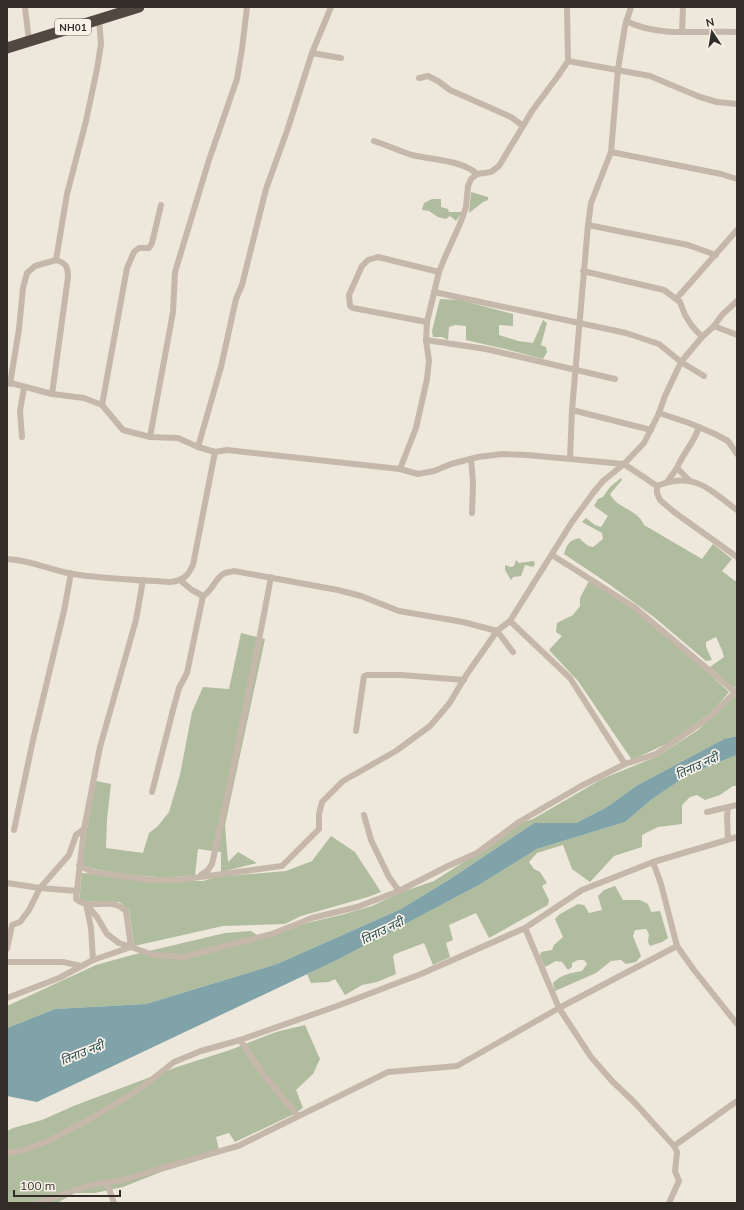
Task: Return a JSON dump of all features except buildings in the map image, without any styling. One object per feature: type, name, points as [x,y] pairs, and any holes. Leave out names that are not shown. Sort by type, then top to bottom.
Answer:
[{"type":"highway","name":"NH01","points":[[7,48],[99,19],[115,10],[139,7]]},
{"type":"street","points":[[25,7],[29,41]]},
{"type":"street","points":[[150,437],[173,312],[175,272],[209,160],[237,79],[247,7]]},
{"type":"street","points":[[198,447],[221,367],[236,299],[242,284],[266,189],[288,131],[312,53],[330,7]]},
{"type":"street","points":[[400,469],[416,428],[428,379],[429,361],[426,340],[427,322],[434,292],[439,272],[460,224],[466,206],[468,186],[471,179],[477,174],[491,172],[499,166],[532,110],[568,61],[568,7]]},
{"type":"street","points":[[570,458],[572,410],[588,225],[591,203],[611,152],[618,69],[630,7]]},
{"type":"street","points":[[682,32],[683,7]]},
{"type":"street","points":[[56,260],[67,194],[86,121],[97,69],[101,44],[99,19]]},
{"type":"street","points":[[626,22],[635,26],[662,31],[737,32]]},
{"type":"street","points":[[312,53],[341,58]]},
{"type":"street","points":[[568,61],[650,76],[700,97],[737,104]]},
{"type":"street","points":[[419,78],[428,76],[450,90],[511,117],[523,126]]},
{"type":"street","points":[[374,142],[422,157],[465,166],[472,169],[477,174]]},
{"type":"street","points":[[611,152],[721,174],[737,179]]},
{"type":"street","points":[[102,405],[127,268],[134,252],[138,248],[149,248],[152,243],[161,205]]},
{"type":"street","points":[[588,225],[688,245],[716,255]]},
{"type":"street","points":[[677,298],[737,230]]},
{"type":"street","points":[[427,322],[353,308],[350,306],[349,296],[362,266],[368,260],[378,257],[439,272]]},
{"type":"street","points":[[52,394],[68,277],[68,268],[64,263],[56,260],[35,266],[27,273],[23,288],[19,329],[9,383],[52,394],[84,398],[102,405],[123,430],[150,437],[178,438],[198,447],[215,452],[227,450],[400,469],[418,474],[434,471],[471,459],[502,454],[570,458],[624,464],[657,486]]},
{"type":"street","points":[[583,271],[664,290],[677,298],[692,326],[702,337]]},
{"type":"street","points":[[434,292],[626,333],[659,344],[681,362],[704,376]]},
{"type":"street","points":[[79,865],[92,872],[150,880],[178,880],[282,866],[319,829],[319,814],[322,802],[343,781],[396,751],[430,726],[449,704],[497,631],[510,622],[572,522],[592,493],[603,481],[624,464],[644,443],[660,413],[681,362],[702,337],[714,326],[722,315],[737,301]]},
{"type":"street","points":[[714,326],[737,335]]},
{"type":"street","points":[[426,340],[486,349],[615,379]]},
{"type":"street","points":[[22,438],[20,411],[24,388]]},
{"type":"street","points":[[572,410],[651,430]]},
{"type":"street","points":[[660,413],[699,427],[728,441],[737,454]]},
{"type":"street","points":[[667,482],[677,468],[681,458],[696,437],[699,427]]},
{"type":"street","points":[[7,559],[21,560],[71,573],[170,582],[181,581],[188,574],[193,564],[215,452]]},
{"type":"street","points":[[471,459],[473,482],[472,513]]},
{"type":"street","points":[[677,468],[689,480],[705,486],[737,510]]},
{"type":"street","points":[[657,486],[667,482],[689,480]]},
{"type":"street","points":[[657,486],[657,493],[660,500],[674,512],[737,557]]},
{"type":"street","points":[[86,904],[98,917],[107,934],[119,944],[153,955],[184,957],[272,934],[312,918],[357,907],[399,891],[477,853],[519,822],[581,786],[625,764],[656,754],[710,717],[736,691],[634,606],[552,555]]},
{"type":"street","points":[[152,792],[179,688],[187,673],[203,596],[208,593],[218,578],[224,573],[234,571],[271,577],[361,596],[399,611],[463,622],[497,631],[514,652]]},
{"type":"street","points":[[14,830],[33,740],[64,611],[71,573]]},
{"type":"street","points":[[200,876],[208,870],[212,864],[227,800],[271,577]]},
{"type":"street","points":[[131,947],[126,911],[121,906],[113,903],[81,904],[76,899],[76,891],[84,829],[100,747],[136,620],[143,580]]},
{"type":"street","points":[[181,581],[192,590],[203,596]]},
{"type":"street","points":[[510,622],[570,678],[625,764]]},
{"type":"street","points":[[356,731],[364,676],[401,675],[464,680]]},
{"type":"street","points":[[707,812],[737,805]]},
{"type":"street","points":[[728,807],[728,839]]},
{"type":"street","points":[[364,815],[371,840],[389,877],[399,891]]},
{"type":"street","points":[[7,949],[9,924],[20,922],[29,910],[40,888],[69,855],[76,835],[84,829]]},
{"type":"street","points":[[7,1153],[25,1150],[50,1140],[92,1118],[140,1089],[174,1062],[201,1051],[240,1040],[337,1006],[421,974],[525,928],[582,890],[653,862],[737,837]]},
{"type":"street","points":[[653,862],[661,884],[677,946],[737,1024]]},
{"type":"street","points":[[7,883],[76,891]]},
{"type":"street","points":[[86,904],[91,928],[93,960]]},
{"type":"street","points":[[525,928],[559,1008],[591,1057],[612,1081],[635,1103],[678,1152],[675,1171],[680,1181],[669,1203]]},
{"type":"street","points":[[36,1203],[88,1186],[126,1179],[238,1146],[388,1072],[457,1066],[559,1008],[677,946]]},
{"type":"street","points":[[7,998],[59,978],[93,960],[131,947]]},
{"type":"street","points":[[7,962],[63,962],[81,966]]},
{"type":"street","points":[[240,1040],[263,1074],[298,1116]]},
{"type":"street","points":[[674,1146],[737,1101]]},
{"type":"street","points":[[107,1183],[114,1203]]},
{"type":"green space","points":[[471,192],[488,197],[488,200],[469,213]]},
{"type":"green space","points":[[432,199],[441,199],[441,207],[448,209],[449,212],[462,212],[456,221],[450,216],[446,219],[438,217],[429,211],[422,210],[424,203]]},
{"type":"green space","points":[[440,299],[460,300],[513,314],[513,326],[499,325],[499,335],[518,341],[533,343],[543,320],[547,323],[541,345],[546,347],[547,352],[543,359],[466,340],[466,326],[455,325],[449,327],[448,340],[442,337],[433,337],[432,331]]},
{"type":"green space","points":[[621,478],[622,480],[610,494],[617,503],[637,516],[644,525],[702,559],[713,544],[732,559],[722,571],[735,581],[737,579],[737,686],[734,688],[710,667],[724,657],[716,637],[706,642],[706,647],[712,660],[706,661],[654,617],[564,554],[568,544],[572,540],[579,538],[588,546],[593,547],[603,539],[602,533],[582,522],[586,518],[595,525],[601,527],[608,516],[594,506],[598,499],[603,497],[610,487]]},
{"type":"green space","points":[[516,560],[519,563],[534,561],[535,564],[533,567],[525,565],[521,576],[513,577],[511,580],[505,570],[505,565],[511,567],[514,566]]},
{"type":"green space","points":[[589,581],[617,596],[695,661],[729,692],[712,712],[668,743],[632,760],[578,681],[549,650],[562,636],[556,632],[557,623],[573,615],[580,606],[580,598]]},
{"type":"green space","points":[[241,633],[265,639],[225,825],[228,862],[238,852],[257,863],[221,872],[221,852],[198,849],[195,875],[166,877],[138,876],[99,870],[82,864],[84,844],[96,781],[111,784],[107,819],[106,848],[143,853],[149,833],[158,826],[169,812],[180,775],[192,712],[203,687],[229,689]]},
{"type":"green space","points":[[737,694],[737,736],[724,739],[636,786],[607,807],[576,823],[534,823],[450,879],[401,909],[277,964],[146,1004],[55,1009],[7,1028],[7,1006],[96,965],[225,933],[251,931],[260,937],[372,906],[402,892],[434,881],[503,837],[521,823],[533,819],[602,779],[658,756],[698,730]]},
{"type":"green space","points":[[737,755],[737,786],[733,786],[720,795],[705,800],[697,795],[690,797],[682,805],[682,824],[658,827],[642,835],[642,847],[614,856],[590,882],[572,869],[563,845],[537,853],[529,862],[534,869],[540,872],[547,883],[542,886],[549,900],[548,905],[489,938],[476,913],[449,925],[453,940],[446,943],[450,957],[433,965],[424,943],[393,956],[396,974],[377,982],[362,985],[345,995],[335,979],[329,982],[311,983],[307,974],[339,959],[479,885],[537,849],[625,822],[651,800],[689,774]]},
{"type":"green space","points":[[331,836],[355,852],[381,892],[301,916],[285,924],[223,926],[134,946],[129,910],[119,902],[79,901],[82,873],[184,881],[203,881],[216,877],[286,871],[312,861]]},
{"type":"green space","points":[[615,886],[623,900],[640,900],[648,904],[651,912],[660,911],[668,938],[662,942],[650,946],[648,942],[649,934],[646,929],[635,930],[633,936],[641,956],[636,962],[626,964],[621,960],[611,961],[596,973],[555,991],[553,983],[556,980],[567,974],[582,971],[587,964],[584,960],[578,960],[572,963],[572,967],[568,970],[562,962],[556,961],[545,967],[540,956],[541,952],[552,950],[554,945],[563,937],[555,919],[560,914],[578,904],[584,905],[589,913],[602,910],[598,896],[604,890]]},
{"type":"green space","points":[[305,1025],[320,1059],[313,1074],[296,1090],[303,1108],[292,1115],[235,1142],[229,1133],[216,1137],[220,1154],[161,1172],[123,1187],[95,1193],[75,1193],[57,1203],[7,1203],[7,1131],[42,1120],[76,1105],[177,1067],[230,1050],[276,1032]]},
{"type":"water","name":"तिनाउ नदी","points":[[737,736],[737,755],[689,774],[651,800],[625,822],[537,849],[479,885],[339,959],[37,1102],[7,1096],[7,1028],[55,1009],[146,1004],[277,964],[401,909],[450,879],[534,823],[576,823],[607,807],[636,786],[724,739]]}]
